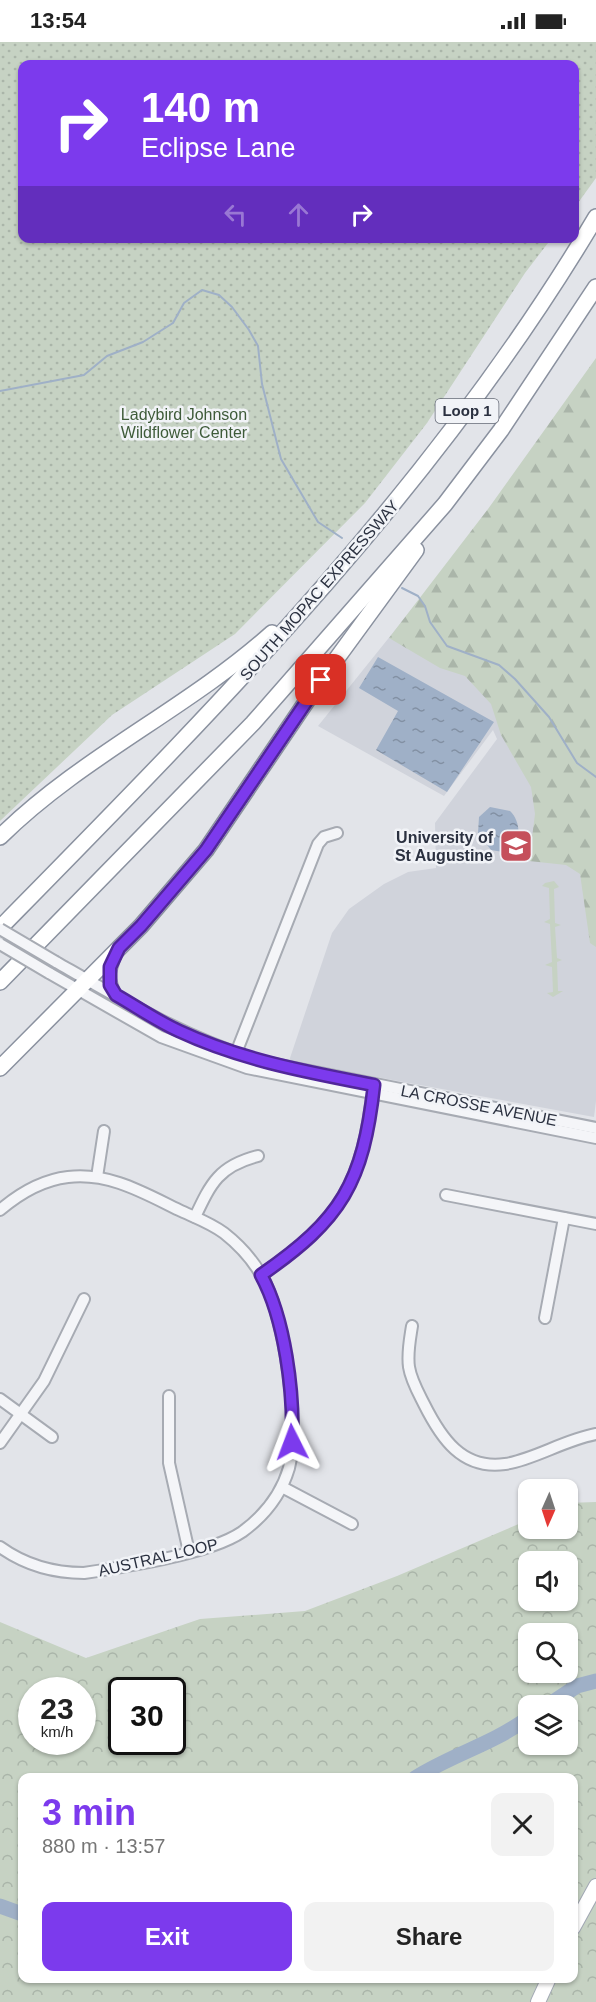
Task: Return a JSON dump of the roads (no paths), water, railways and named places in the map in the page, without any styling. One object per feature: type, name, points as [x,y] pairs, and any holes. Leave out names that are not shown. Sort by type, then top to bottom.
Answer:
[{"type":"highway","name":"SOUTH MOPAC EXPRESSWAY","points":[[0,929],[156,771],[386,515],[442,445],[531,320],[596,217]]},
{"type":"highway","name":"Loop 1","points":[[0,982],[253,723],[445,504],[507,422],[596,287]]},
{"type":"highway","points":[[0,1068],[141,926],[206,850],[321,680],[417,549],[445,504]]},
{"type":"highway","points":[[0,837],[51,792],[220,676],[319,591]]},
{"type":"main road","points":[[578,1919],[596,1886]]},
{"type":"main road","points":[[538,2002],[548,1983]]},
{"type":"main road","points":[[543,2002],[549,1983]]},
{"type":"street","points":[[236,1053],[318,844],[324,837],[337,833]]},
{"type":"street","name":"LA CROSSE AVENUE","points":[[0,929],[56,962],[82,984],[161,1037],[223,1061],[279,1076],[596,1128]]},
{"type":"street","name":"LA CROSSE AVENUE","points":[[0,944],[49,973],[116,995],[168,1026],[236,1053],[373,1090],[596,1138]]},
{"type":"street","points":[[116,995],[110,985],[110,967],[119,948]]},
{"type":"street","points":[[261,1275],[312,1237],[341,1202],[360,1156],[373,1090]]},
{"type":"street","points":[[97,1177],[104,1131]]},
{"type":"street","points":[[195,1217],[211,1185],[225,1168],[258,1156]]},
{"type":"street","name":"AUSTRAL LOOP","points":[[0,1210],[24,1191],[43,1183],[66,1177],[97,1177],[125,1184],[224,1233],[249,1257],[275,1302],[281,1324],[293,1429],[291,1456],[282,1487],[261,1517],[241,1533],[216,1546],[107,1570],[74,1573],[29,1564],[0,1547]]},
{"type":"street","points":[[446,1195],[596,1224]]},
{"type":"street","points":[[545,1317],[564,1218]]},
{"type":"street","points":[[0,1443],[44,1381],[84,1299]]},
{"type":"street","points":[[412,1326],[408,1356],[413,1382],[438,1432],[459,1454],[483,1464],[507,1464],[567,1441],[596,1434]]},
{"type":"street","points":[[169,1396],[169,1463],[189,1552]]},
{"type":"street","points":[[0,1399],[52,1437]]},
{"type":"street","points":[[282,1487],[352,1524]]},
{"type":"water","points":[[378,657],[494,722],[447,792],[376,750],[398,711],[359,688]]},
{"type":"water","points":[[490,807],[510,811],[514,815],[518,826],[518,838],[509,853],[491,850],[478,833],[479,817]]},
{"type":"waterway","points":[[0,391],[84,375],[107,356],[143,342],[173,323],[184,303],[202,290],[219,295],[232,307],[258,346],[262,384],[281,459],[318,522],[342,538]]},
{"type":"waterway","points":[[402,588],[418,596],[425,606],[430,622],[447,646],[499,665],[515,679],[549,717],[577,763],[596,777]]},
{"type":"waterway","points":[[564,1695],[577,1686],[596,1681]]},
{"type":"waterway","points":[[424,1773],[518,1724]]},
{"type":"waterway","points":[[0,1906],[18,1913]]},
{"type":"place","name":"University of St Augustine","points":[[516,846]]},
{"type":"park label","name":"Ladybird Johnson Wildflower Center","points":[[184,423]]}]
